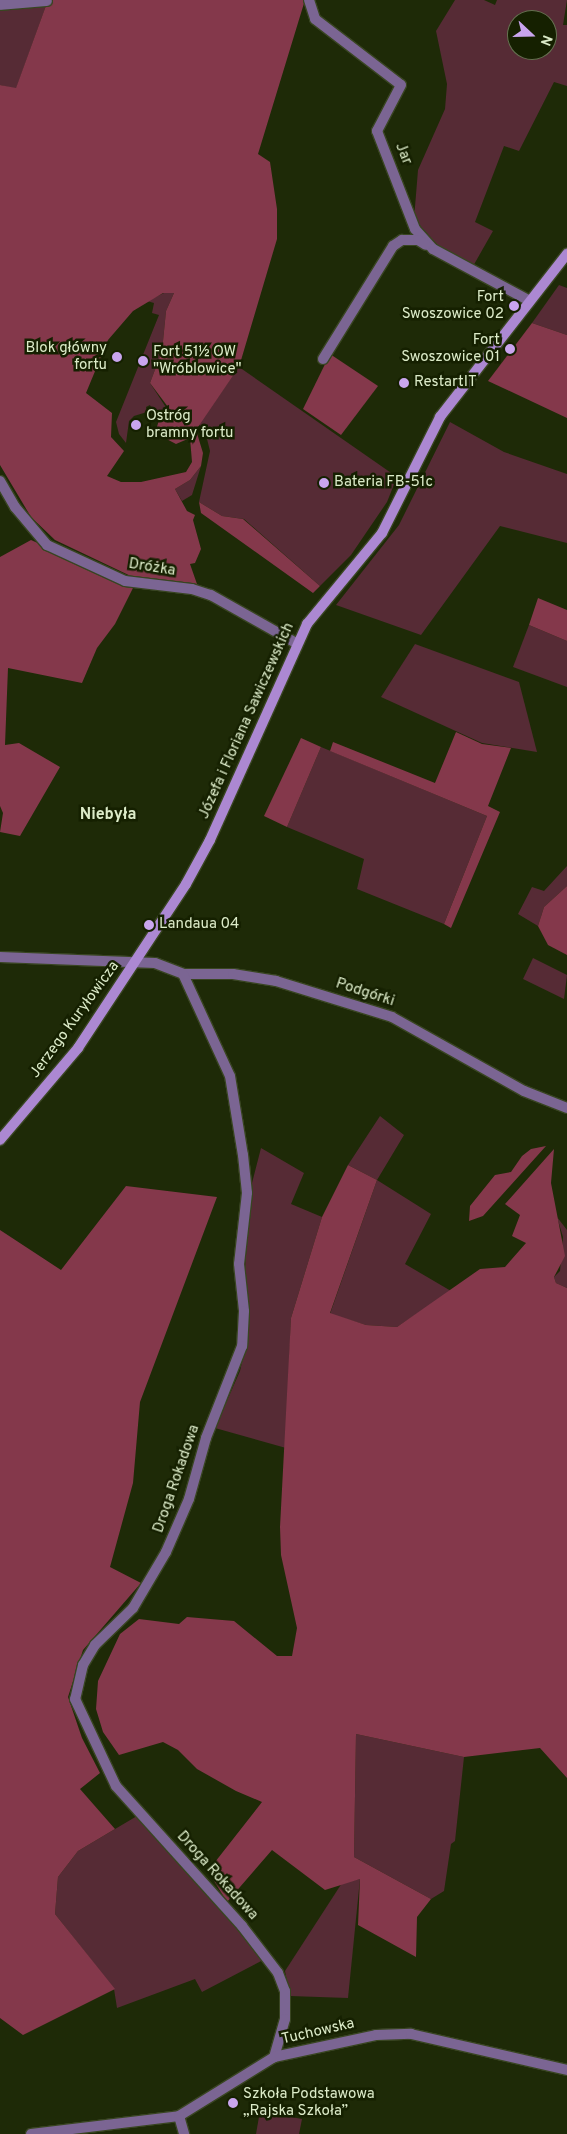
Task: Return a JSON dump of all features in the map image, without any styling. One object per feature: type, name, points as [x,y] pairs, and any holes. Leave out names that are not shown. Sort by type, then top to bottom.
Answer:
[{"type":"street","points":[[0,5],[47,0]]},
{"type":"street","name":"Jar","points":[[309,0],[315,18],[402,85],[377,131],[415,229],[433,249],[530,301]]},
{"type":"street","points":[[323,359],[393,246],[402,240],[418,240],[433,249]]},
{"type":"street","name":"Józefa i Floriana Sawiczewskich","points":[[135,962],[210,840],[296,643],[321,603],[382,532],[440,417],[567,254]]},
{"type":"street","name":"Dróżka","points":[[0,481],[15,507],[47,545],[126,581],[192,589],[211,595],[296,643]]},
{"type":"street","name":"Podgórki","points":[[0,957],[155,963],[183,974],[233,974],[276,981],[392,1017],[524,1091],[567,1108]]},
{"type":"street","name":"Jerzego Kuryłowicza","points":[[0,1140],[78,1048],[135,962]]},
{"type":"street","name":"Droga Rokadowa","points":[[183,974],[230,1076],[243,1156],[246,1194],[240,1264],[244,1311],[242,1346],[206,1438],[189,1500],[166,1552],[133,1608],[95,1645],[83,1665],[75,1699],[116,1786],[242,1926],[278,1973],[285,1991],[284,2019],[274,2057]]},
{"type":"street","name":"Tuchowska","points":[[31,2134],[179,2116],[274,2057],[304,2053],[342,2040],[411,2034],[567,2070]]},
{"type":"street","points":[[179,2116],[184,2134]]},
{"type":"shaded area","points":[[48,0],[305,0],[258,154],[270,162],[277,209],[277,239],[239,367],[196,430],[203,453],[201,466],[190,480],[175,489],[187,511],[195,515],[193,520],[201,549],[195,563],[190,564],[197,584],[137,579],[55,540],[31,517],[0,465],[0,85],[16,88]],"holes":[[[163,293],[174,293],[166,311],[162,351],[150,383],[171,411],[170,416],[160,417],[155,433],[176,444],[190,438],[192,462],[186,472],[141,482],[121,482],[107,476],[124,451],[111,437],[112,413],[86,393],[108,340],[133,311]]]},
{"type":"shaded area","points":[[455,0],[484,0],[495,5],[497,0],[567,0],[563,25],[567,25],[567,86],[554,82],[519,151],[504,146],[475,222],[493,231],[472,268],[443,251],[414,219],[418,170],[445,109],[447,84],[436,31]]},
{"type":"shaded area","points":[[47,3],[16,89],[0,85],[0,6]]},
{"type":"shaded area","points":[[559,285],[567,288],[567,335],[532,323]]},
{"type":"shaded area","points":[[164,293],[174,293],[166,311],[162,351],[150,383],[167,409],[153,412],[150,405],[146,407],[147,412],[134,416],[129,421],[126,443],[119,434],[116,422],[159,315],[152,313],[154,303],[147,301]]},
{"type":"shaded area","points":[[532,323],[567,335],[567,418],[488,381]]},
{"type":"shaded area","points":[[330,354],[378,386],[341,435],[303,409]]},
{"type":"shaded area","points":[[239,367],[397,477],[387,502],[351,555],[320,586],[244,519],[222,516],[199,502],[210,451],[205,431],[199,424]]},
{"type":"shaded area","points":[[450,422],[504,452],[567,474],[567,543],[500,526],[421,635],[336,605],[399,525]]},
{"type":"shaded area","points":[[201,466],[192,495],[182,501],[175,489],[190,480]]},
{"type":"shaded area","points":[[199,502],[222,516],[243,519],[320,586],[313,593],[201,513]]},
{"type":"shaded area","points":[[31,540],[134,586],[115,624],[97,648],[82,683],[8,668],[5,745],[19,743],[60,767],[20,836],[0,832],[3,813],[0,806],[0,557]]},
{"type":"shaded area","points":[[538,598],[567,610],[567,641],[529,625]]},
{"type":"shaded area","points":[[529,625],[567,641],[567,687],[513,667]]},
{"type":"shaded area","points":[[415,644],[519,682],[537,752],[482,743],[381,697]]},
{"type":"shaded area","points":[[456,732],[482,744],[511,748],[488,806],[500,812],[451,928],[444,924],[487,816],[330,751],[333,742],[435,783]]},
{"type":"shaded area","points":[[301,738],[321,747],[287,827],[264,816]]},
{"type":"shaded area","points":[[321,747],[487,816],[444,924],[357,889],[364,859],[287,827]]},
{"type":"shaded area","points":[[567,866],[567,886],[544,907],[538,926],[518,914],[532,887],[544,891]]},
{"type":"shaded area","points":[[567,886],[567,955],[548,945],[538,926],[544,907]]},
{"type":"shaded area","points":[[533,958],[567,975],[564,999],[523,979]]},
{"type":"shaded area","points":[[380,1116],[404,1135],[377,1180],[348,1165]]},
{"type":"shaded area","points":[[546,1146],[483,1216],[469,1221],[470,1206],[495,1175],[511,1172],[522,1156],[531,1149]]},
{"type":"shaded area","points":[[261,1148],[304,1173],[291,1204],[322,1217],[291,1318],[286,1448],[215,1428],[240,1371],[249,1331],[245,1267],[252,1183]]},
{"type":"shaded area","points":[[554,1149],[551,1183],[565,1256],[554,1277],[556,1283],[567,1288],[567,1778],[540,1748],[464,1757],[356,1734],[354,1857],[431,1899],[417,1917],[416,1957],[358,1925],[360,1879],[325,1890],[272,1850],[227,1902],[208,1871],[262,1802],[236,1791],[197,1769],[178,1750],[163,1742],[119,1755],[103,1732],[96,1709],[98,1681],[120,1634],[139,1619],[179,1624],[187,1617],[234,1621],[277,1656],[292,1656],[297,1628],[281,1555],[280,1527],[291,1318],[322,1217],[348,1165],[377,1180],[330,1313],[366,1325],[397,1327],[480,1269],[505,1267],[526,1243],[512,1236],[520,1215],[505,1204]]},
{"type":"shaded area","points":[[377,1180],[431,1214],[405,1264],[451,1291],[397,1327],[366,1325],[330,1314]]},
{"type":"shaded area","points":[[126,1186],[217,1197],[140,1402],[133,1483],[110,1567],[141,1583],[83,1650],[68,1697],[82,1738],[100,1773],[80,1789],[115,1829],[78,1851],[58,1877],[55,1914],[115,1989],[23,2035],[0,2018],[0,1230],[61,1270]]},
{"type":"shaded area","points":[[557,1217],[567,1230],[567,1288],[556,1283],[554,1277],[560,1271],[563,1237]]},
{"type":"shaded area","points":[[356,1734],[464,1757],[455,1841],[451,1844],[444,1891],[431,1899],[354,1857]]},
{"type":"shaded area","points":[[137,1816],[265,1959],[202,1992],[195,1979],[117,2008],[114,1989],[55,1914],[58,1877],[78,1851]]},
{"type":"shaded area","points":[[360,1879],[348,1998],[290,1996],[285,1971],[342,1883]]},
{"type":"shaded area","points":[[260,2111],[302,2119],[299,2134],[256,2134]]},
{"type":"place","name":"Fort Swoszowice 02","points":[[514,306]]},
{"type":"place","name":"Fort Swoszowice 01","points":[[510,349]]},
{"type":"place","name":"Blok główny fortu","points":[[117,357]]},
{"type":"place","name":"Fort 51½ OW \"Wróblowice\"","points":[[143,361]]},
{"type":"place","name":"RestartIT","points":[[404,383]]},
{"type":"place","name":"Ostróg bramny fortu","points":[[136,425]]},
{"type":"place","name":"Bateria FB-51c","points":[[324,483]]},
{"type":"place","name":"Landaua 04","points":[[149,925]]},
{"type":"place","name":"Szkoła Podstawowa „Rajska Szkoła”","points":[[233,2103]]},
{"type":"district","name":"Niebyła","points":[[108,815]]}]
